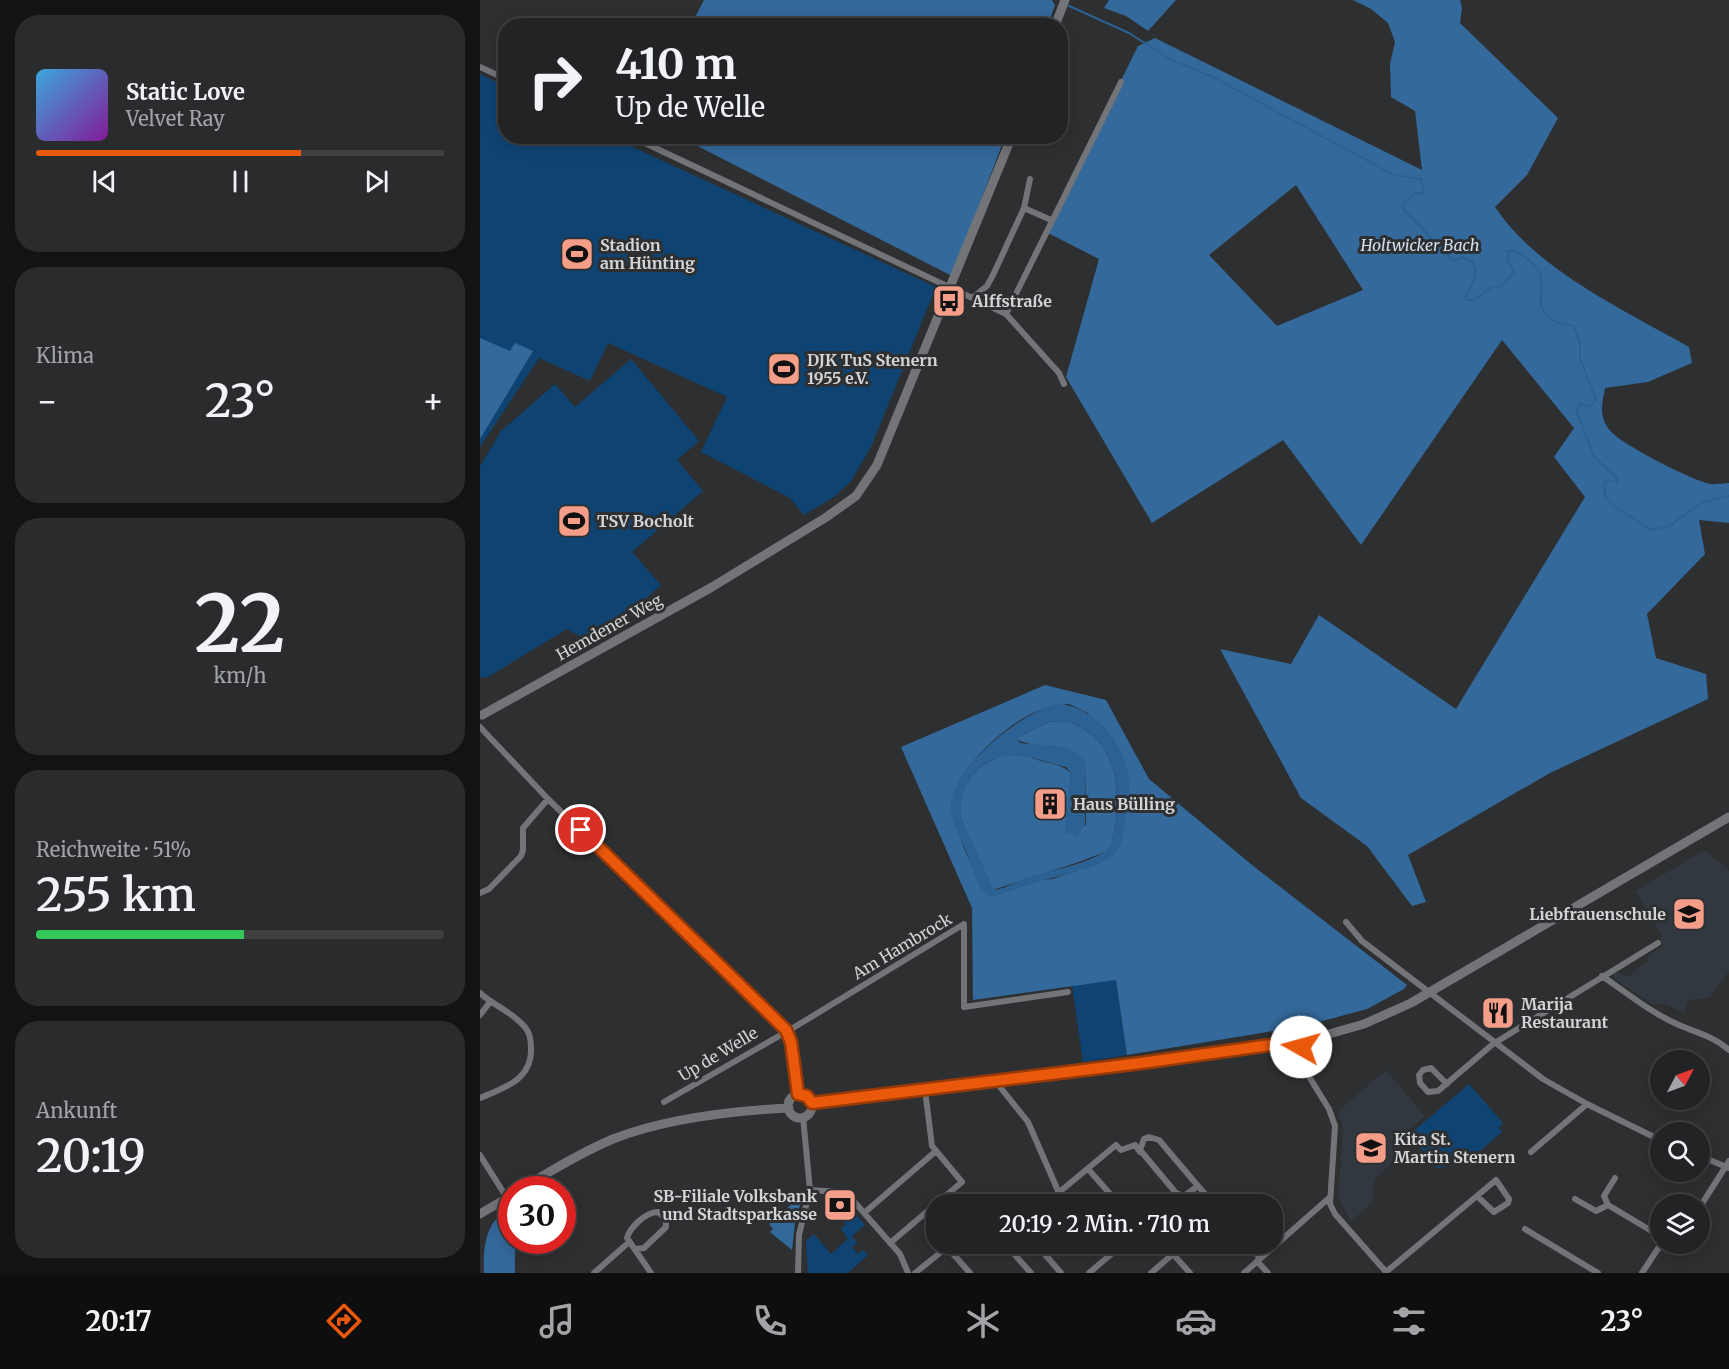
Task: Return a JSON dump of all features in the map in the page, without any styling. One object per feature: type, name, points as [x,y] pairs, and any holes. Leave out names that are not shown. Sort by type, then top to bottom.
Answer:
[{"type":"main road","points":[[1057,18],[1065,0]]},
{"type":"main road","name":"Hemdener Weg","points":[[480,720],[712,587],[825,518],[856,496],[877,465],[1009,144]]},
{"type":"main road","points":[[812,1103],[1141,1063],[1299,1041],[1364,1024],[1430,993],[1729,817]]},
{"type":"main road","points":[[798,1094],[807,1096],[812,1103],[811,1110],[803,1117],[794,1116],[789,1108],[791,1099],[798,1094]]},
{"type":"main road","points":[[545,1176],[598,1146],[645,1129],[705,1117],[789,1108]]},
{"type":"main road","points":[[482,1213],[498,1203]]},
{"type":"street","points":[[480,67],[498,75]]},
{"type":"street","points":[[1006,314],[1121,82]]},
{"type":"street","points":[[647,144],[1006,314],[1059,373],[1064,384]]},
{"type":"street","points":[[972,298],[987,286],[993,275],[1024,208],[1030,179]]},
{"type":"street","points":[[1024,208],[1051,220]]},
{"type":"street","name":"Up de Welle","points":[[480,720],[548,799],[786,1030],[664,1102]]},
{"type":"street","points":[[480,893],[489,889],[521,856],[523,828],[548,799]]},
{"type":"street","points":[[1346,922],[1362,941],[1494,1044],[1543,1079],[1650,1135]]},
{"type":"street","name":"Am Hambrock","points":[[786,1030],[964,924],[964,1007],[1068,992]]},
{"type":"street","points":[[1447,1084],[1431,1068],[1423,1070],[1419,1075],[1420,1083],[1428,1092],[1435,1093],[1447,1084],[1494,1044],[1658,943]]},
{"type":"street","points":[[1602,976],[1654,1011],[1679,1025],[1714,1038],[1729,1050]]},
{"type":"street","points":[[480,993],[525,1026],[530,1036],[531,1054],[524,1074],[517,1082],[480,1098]]},
{"type":"street","points":[[480,1015],[490,1002]]},
{"type":"street","points":[[786,1030],[791,1042],[798,1094]]},
{"type":"street","points":[[1299,1041],[1308,1075],[1329,1109],[1335,1126],[1329,1198],[1335,1214],[1387,1273],[1477,1196],[1496,1180],[1509,1199],[1508,1203],[1494,1212],[1477,1196]]},
{"type":"street","points":[[1000,1088],[1028,1122],[1059,1193],[1116,1144],[1121,1150],[1135,1145],[1179,1196],[1189,1194],[1198,1186]]},
{"type":"street","points":[[890,1243],[962,1182],[932,1146],[926,1098]]},
{"type":"street","points":[[1531,1152],[1587,1104]]},
{"type":"street","points":[[798,1273],[799,1235],[810,1190],[803,1117]]},
{"type":"street","points":[[1143,1155],[1140,1145],[1144,1140],[1154,1137],[1159,1140],[1205,1194]]},
{"type":"street","points":[[864,1213],[936,1151]]},
{"type":"street","points":[[480,1155],[498,1183]]},
{"type":"street","points":[[1709,1194],[1728,1165],[1710,1159]]},
{"type":"street","points":[[1088,1168],[1109,1194]]},
{"type":"street","points":[[1615,1178],[1604,1196],[1608,1205],[1650,1230]]},
{"type":"street","points":[[810,1190],[843,1193],[890,1243],[907,1265],[908,1273]]},
{"type":"street","points":[[1244,1273],[1329,1198]]},
{"type":"street","points":[[1575,1199],[1596,1211],[1608,1205]]},
{"type":"street","points":[[594,1273],[628,1243],[629,1231],[651,1213],[658,1212],[666,1219],[666,1228],[644,1248],[636,1249]]},
{"type":"street","points":[[1525,1229],[1598,1273]]},
{"type":"street","points":[[628,1243],[636,1249],[651,1273]]},
{"type":"street","points":[[915,1273],[938,1254]]},
{"type":"street","points":[[956,1254],[970,1273]]},
{"type":"street","points":[[1015,1254],[1031,1273]]},
{"type":"street","points":[[1050,1254],[1047,1256],[1062,1273]]},
{"type":"street","points":[[1089,1273],[1111,1254]]},
{"type":"street","points":[[1151,1273],[1173,1254],[1190,1273]]},
{"type":"street","points":[[1255,1254],[1268,1273]]},
{"type":"street","points":[[1642,1273],[1654,1254]]},
{"type":"shaded area","name":"DJK TuS Stenern 1955 e.V.","points":[[480,74],[498,83],[498,144],[626,144],[936,287],[871,447],[851,481],[834,497],[804,515],[790,498],[701,452],[727,397],[608,343],[590,381],[539,358],[480,447]]},
{"type":"shaded area","name":"TSV Bocholt","points":[[631,359],[699,441],[677,460],[703,491],[632,552],[661,585],[623,619],[585,640],[567,629],[488,677],[480,678],[480,466],[501,431],[555,384],[575,407]]},
{"type":"shaded area","points":[[1055,704],[1083,711],[1096,719],[1116,742],[1123,755],[1129,784],[1122,839],[1113,855],[1096,865],[991,897],[983,891],[977,881],[954,823],[951,811],[953,795],[961,778],[988,746],[1023,719]],"holes":[[[1064,721],[1083,728],[1097,740],[1107,754],[1113,771],[1117,789],[1117,808],[1111,846],[1085,861],[1028,877],[994,890],[961,819],[960,808],[966,786],[979,768],[999,757],[1025,757],[1066,767],[1071,773],[1065,833],[1077,836],[1085,825],[1085,760],[1072,750],[1021,743],[1017,740],[1018,737],[1049,722]]]},
{"type":"shaded area","name":"Liebfrauenschule","points":[[1705,850],[1729,871],[1729,971],[1710,997],[1689,1000],[1684,1013],[1665,1004],[1653,1005],[1615,979],[1614,974],[1617,971],[1627,977],[1647,962],[1648,956],[1663,946],[1660,939],[1662,936],[1635,891]]},
{"type":"shaded area","points":[[1116,980],[1127,1055],[1083,1062],[1072,985]]},
{"type":"shaded area","name":"Kita St. Martin Stenern","points":[[1386,1070],[1425,1116],[1401,1137],[1406,1144],[1396,1153],[1399,1157],[1374,1179],[1373,1202],[1351,1221],[1338,1197],[1343,1131],[1338,1111]]},
{"type":"shaded area","points":[[1469,1084],[1503,1123],[1499,1127],[1502,1132],[1466,1163],[1437,1168],[1409,1135]]},
{"type":"shaded area","points":[[848,1205],[865,1225],[852,1236],[857,1243],[852,1247],[858,1254],[863,1250],[868,1255],[848,1273],[808,1273],[806,1241],[814,1234],[831,1254],[848,1239],[841,1229],[846,1224],[837,1215]]},
{"type":"green space","points":[[704,0],[1052,0],[1055,5],[1050,18],[695,18]]},
{"type":"green space","points":[[1109,0],[1176,0],[1148,31],[1126,16],[1104,8]]},
{"type":"green space","points":[[1353,0],[1460,0],[1462,8],[1460,23],[1558,118],[1527,175],[1495,207],[1513,230],[1558,269],[1583,287],[1689,347],[1692,363],[1648,382],[1605,388],[1602,404],[1603,418],[1614,435],[1656,460],[1710,484],[1729,483],[1729,523],[1699,520],[1705,554],[1647,614],[1656,658],[1706,674],[1708,699],[1550,773],[1408,855],[1426,902],[1412,906],[1367,846],[1301,798],[1220,649],[1291,664],[1319,615],[1456,709],[1585,497],[1554,457],[1574,428],[1502,340],[1361,545],[1283,440],[1152,523],[1066,377],[1099,259],[1046,232],[1138,46],[1155,38],[1422,170],[1415,111],[1391,97],[1390,64],[1395,42],[1388,23],[1371,9]],"holes":[[[1296,185],[1363,290],[1277,326],[1209,255]]]},
{"type":"green space","points":[[694,144],[1002,144],[952,276]]},
{"type":"green space","points":[[480,338],[510,351],[515,343],[533,351],[480,439]]},
{"type":"green space","points":[[1045,685],[1106,700],[1149,779],[1252,865],[1407,985],[1404,989],[1367,1009],[1304,1026],[1127,1055],[1116,980],[973,1000],[972,908],[901,747]],"holes":[[[1069,704],[1088,713],[1129,786],[1122,840],[1104,860],[1053,879],[1042,880],[991,897],[972,866],[955,823],[952,802],[956,788],[974,760],[987,746],[1029,715],[1048,707]]]},
{"type":"green space","points":[[1064,721],[1083,728],[1097,740],[1107,754],[1117,789],[1115,827],[1111,846],[1105,852],[1076,863],[993,890],[961,819],[961,797],[965,787],[978,770],[987,763],[1008,755],[1025,756],[1057,765],[1071,773],[1066,833],[1086,825],[1085,760],[1017,740],[1018,737],[1049,722]]},
{"type":"green space","points":[[803,1194],[795,1223],[792,1250],[770,1232],[773,1229],[769,1224]]},
{"type":"green space","points":[[498,1218],[498,1254],[515,1254],[515,1273],[484,1273],[487,1235]]},
{"type":"waterway","name":"Holtwicker Bach","points":[[1067,5],[1129,33],[1170,59],[1213,77],[1394,175],[1421,179],[1424,193],[1413,194],[1403,204],[1404,210],[1454,261],[1463,257],[1473,262],[1476,275],[1465,298],[1467,300],[1474,300],[1493,286],[1500,288],[1514,272],[1508,261],[1508,251],[1520,253],[1535,266],[1542,280],[1543,309],[1551,320],[1574,327],[1580,342],[1580,358],[1596,400],[1590,407],[1581,404],[1576,410],[1594,457],[1617,478],[1617,482],[1607,480],[1604,483],[1605,495],[1612,505],[1651,530],[1669,526],[1703,502],[1729,496]]},
{"type":"place","name":"Stadion am Hünting","points":[[577,254]]},
{"type":"place","name":"Alffstraße","points":[[949,301]]},
{"type":"place","name":"DJK TuS Stenern 1955 e.V.","points":[[784,369]]},
{"type":"place","name":"TSV Bocholt","points":[[574,521]]},
{"type":"place","name":"Haus Bülling","points":[[1050,804]]},
{"type":"place","name":"Liebfrauenschule","points":[[1689,914]]},
{"type":"place","name":"Marija Restaurant","points":[[1498,1013]]},
{"type":"place","name":"Kita St. Martin Stenern","points":[[1371,1148]]},
{"type":"place","name":"SB-Filiale Volksbank und Stadtsparkasse","points":[[840,1205]]},
{"type":"route","points":[[581,830],[786,1030],[791,1042],[798,1094],[807,1096],[812,1103],[1141,1063],[1299,1041],[1301,1047]]}]
